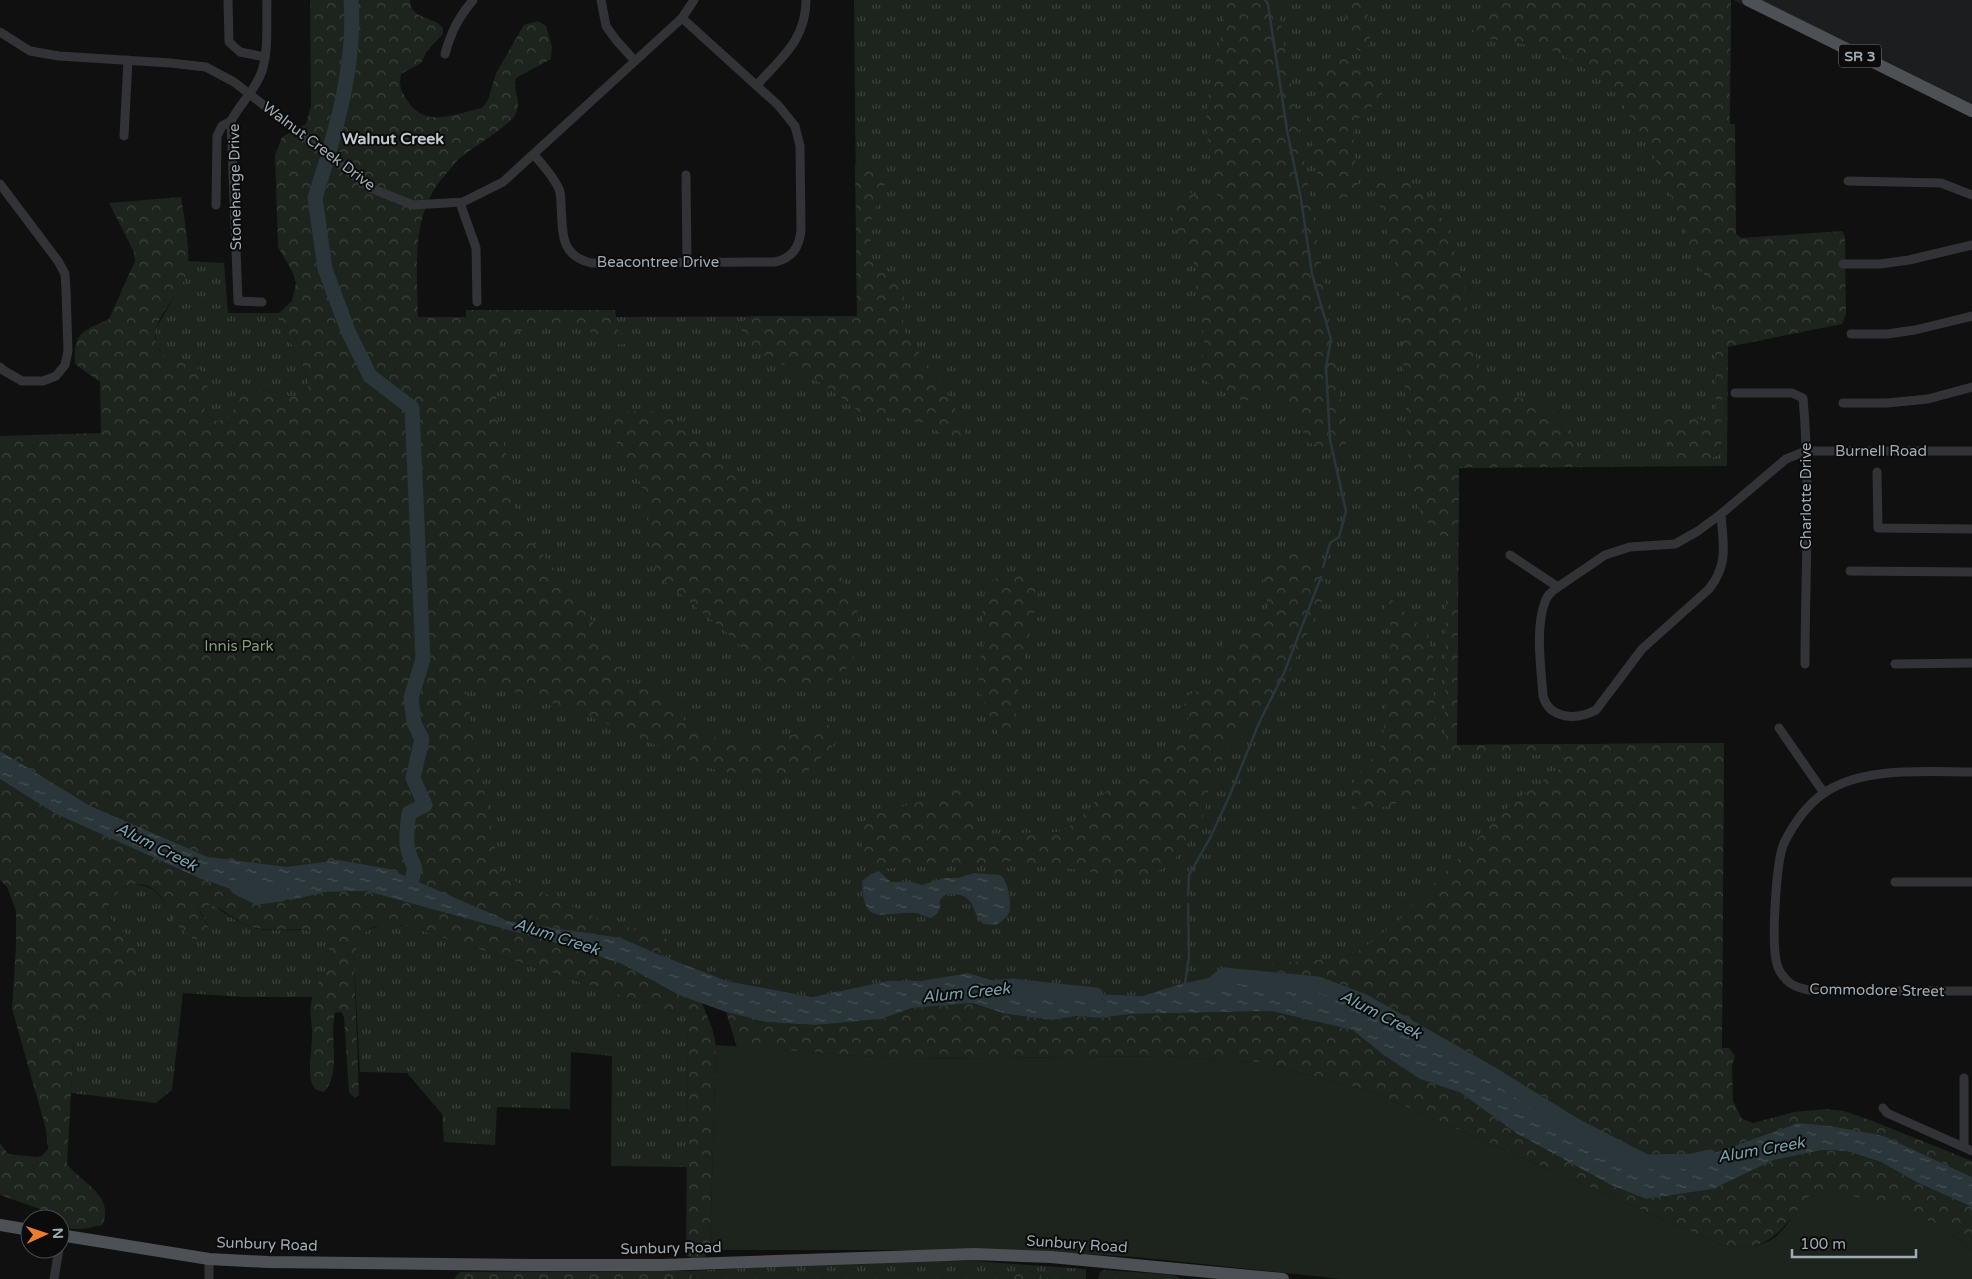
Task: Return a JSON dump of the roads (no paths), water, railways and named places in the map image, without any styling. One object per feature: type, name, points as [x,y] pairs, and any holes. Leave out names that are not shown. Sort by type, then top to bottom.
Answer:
[{"type":"main road","name":"SR 3","points":[[1748,0],[1972,111]]},
{"type":"main road","points":[[0,1226],[20,1229]]},
{"type":"main road","name":"Sunbury Road","points":[[70,1238],[209,1258],[284,1263],[614,1265],[974,1254],[1070,1259],[1283,1279]]},
{"type":"street","points":[[228,0],[229,42],[240,52],[265,57]]},
{"type":"street","name":"Stonehenge Drive","points":[[262,302],[238,301],[231,121],[262,72],[265,57],[267,0]]},
{"type":"street","points":[[445,54],[459,16],[473,0]]},
{"type":"street","points":[[601,0],[606,26],[634,61]]},
{"type":"street","name":"Walnut Creek Drive","points":[[0,32],[30,51],[59,56],[206,67],[234,82],[370,188],[413,205],[460,203],[503,182],[682,18],[694,0]]},
{"type":"street","points":[[682,18],[757,85],[793,45],[803,28],[806,0]]},
{"type":"street","points":[[124,136],[128,60]]},
{"type":"street","name":"Beacontree Drive","points":[[534,155],[546,168],[560,190],[564,243],[570,253],[580,260],[591,263],[775,262],[785,259],[793,252],[799,242],[801,230],[800,146],[795,126],[778,105],[757,85]]},
{"type":"street","points":[[216,205],[217,136],[222,126],[231,121]]},
{"type":"street","points":[[686,175],[687,262]]},
{"type":"street","points":[[1848,181],[1942,182],[1972,195]]},
{"type":"street","points":[[0,184],[58,261],[65,274],[68,351],[65,365],[56,376],[43,381],[22,381],[0,367]]},
{"type":"street","points":[[460,203],[476,248],[477,302]]},
{"type":"street","points":[[1843,264],[1880,264],[1909,260],[1972,245]]},
{"type":"street","points":[[1851,334],[1888,334],[1915,330],[1972,316]]},
{"type":"street","points":[[1843,403],[1887,403],[1928,399],[1972,387]]},
{"type":"street","name":"Charlotte Drive","points":[[1735,393],[1792,393],[1803,398],[1806,451],[1805,664]]},
{"type":"street","name":"Burnell Road","points":[[1721,514],[1722,566],[1718,578],[1709,590],[1642,649],[1596,710],[1565,717],[1549,708],[1545,702],[1543,688],[1540,641],[1541,617],[1545,601],[1550,593],[1605,555],[1630,547],[1675,544],[1698,531],[1721,514],[1786,459],[1806,451],[1972,451]]},
{"type":"street","points":[[1877,472],[1878,528],[1972,529]]},
{"type":"street","points":[[1510,556],[1558,587]]},
{"type":"street","points":[[1850,570],[1972,572]]},
{"type":"street","points":[[1895,664],[1972,663]]},
{"type":"street","points":[[1779,728],[1824,793],[1861,776],[1895,773],[1972,772]]},
{"type":"street","name":"Commodore Street","points":[[1824,793],[1801,815],[1783,845],[1776,888],[1775,946],[1777,963],[1785,979],[1798,988],[1814,991],[1972,991]]},
{"type":"street","points":[[1895,882],[1972,882]]},
{"type":"street","points":[[1883,1108],[1887,1113],[1968,1149],[1964,1078]]},
{"type":"street","points":[[209,1258],[209,1279]]},
{"type":"street","points":[[54,1279],[57,1259]]},
{"type":"water","points":[[0,751],[90,806],[208,857],[287,867],[338,860],[389,869],[508,921],[621,938],[727,981],[812,997],[887,981],[920,981],[968,973],[1012,986],[1077,993],[1142,996],[1180,984],[1224,975],[1318,984],[1363,1001],[1398,1028],[1467,1067],[1490,1073],[1574,1125],[1646,1162],[1692,1161],[1798,1123],[1830,1126],[1884,1136],[1972,1177],[1972,1207],[1916,1182],[1881,1162],[1847,1151],[1822,1150],[1774,1160],[1713,1189],[1646,1199],[1611,1185],[1516,1133],[1461,1093],[1420,1079],[1382,1054],[1353,1030],[1272,1011],[1132,1014],[1099,1018],[1077,1016],[1052,1020],[1006,1014],[972,1003],[912,1008],[881,1019],[815,1025],[766,1022],[726,1012],[679,995],[622,964],[574,948],[366,891],[325,892],[291,900],[244,894],[199,878],[54,813],[0,779]]},
{"type":"water","points":[[879,871],[891,882],[912,882],[922,885],[944,878],[958,878],[974,873],[1000,875],[1005,881],[1008,891],[1010,910],[1006,917],[996,925],[983,924],[966,897],[951,894],[942,898],[938,912],[931,918],[916,913],[877,914],[871,912],[866,906],[862,881]]},
{"type":"waterway","points":[[330,148],[340,112],[350,56],[351,0]]},
{"type":"waterway","points":[[1265,0],[1268,4],[1287,130],[1301,199],[1312,274],[1331,339],[1326,367],[1330,440],[1346,511],[1339,537],[1330,543],[1323,567]]},
{"type":"waterway","points":[[326,162],[315,198],[325,269],[348,331],[370,376],[412,408],[423,659],[411,698],[414,723],[422,739],[413,778],[425,805],[409,813],[407,841],[415,868],[412,879]]},
{"type":"waterway","points":[[1188,895],[1189,875],[1210,838],[1259,723],[1284,673],[1321,577]]},
{"type":"waterway","name":"Alum Creek","points":[[237,887],[257,897],[281,894]]},
{"type":"waterway","points":[[1185,984],[1189,956],[1188,904]]},
{"type":"waterway","name":"Alum Creek","points":[[1209,987],[1224,975],[1318,984],[1363,1001],[1490,1073],[1574,1125],[1646,1162],[1692,1161],[1710,1157]]},
{"type":"waterway","name":"Alum Creek","points":[[992,988],[1012,986],[1096,995]]},
{"type":"district","name":"Walnut Creek","points":[[393,138]]},
{"type":"park label","name":"Innis Park","points":[[239,646]]}]
